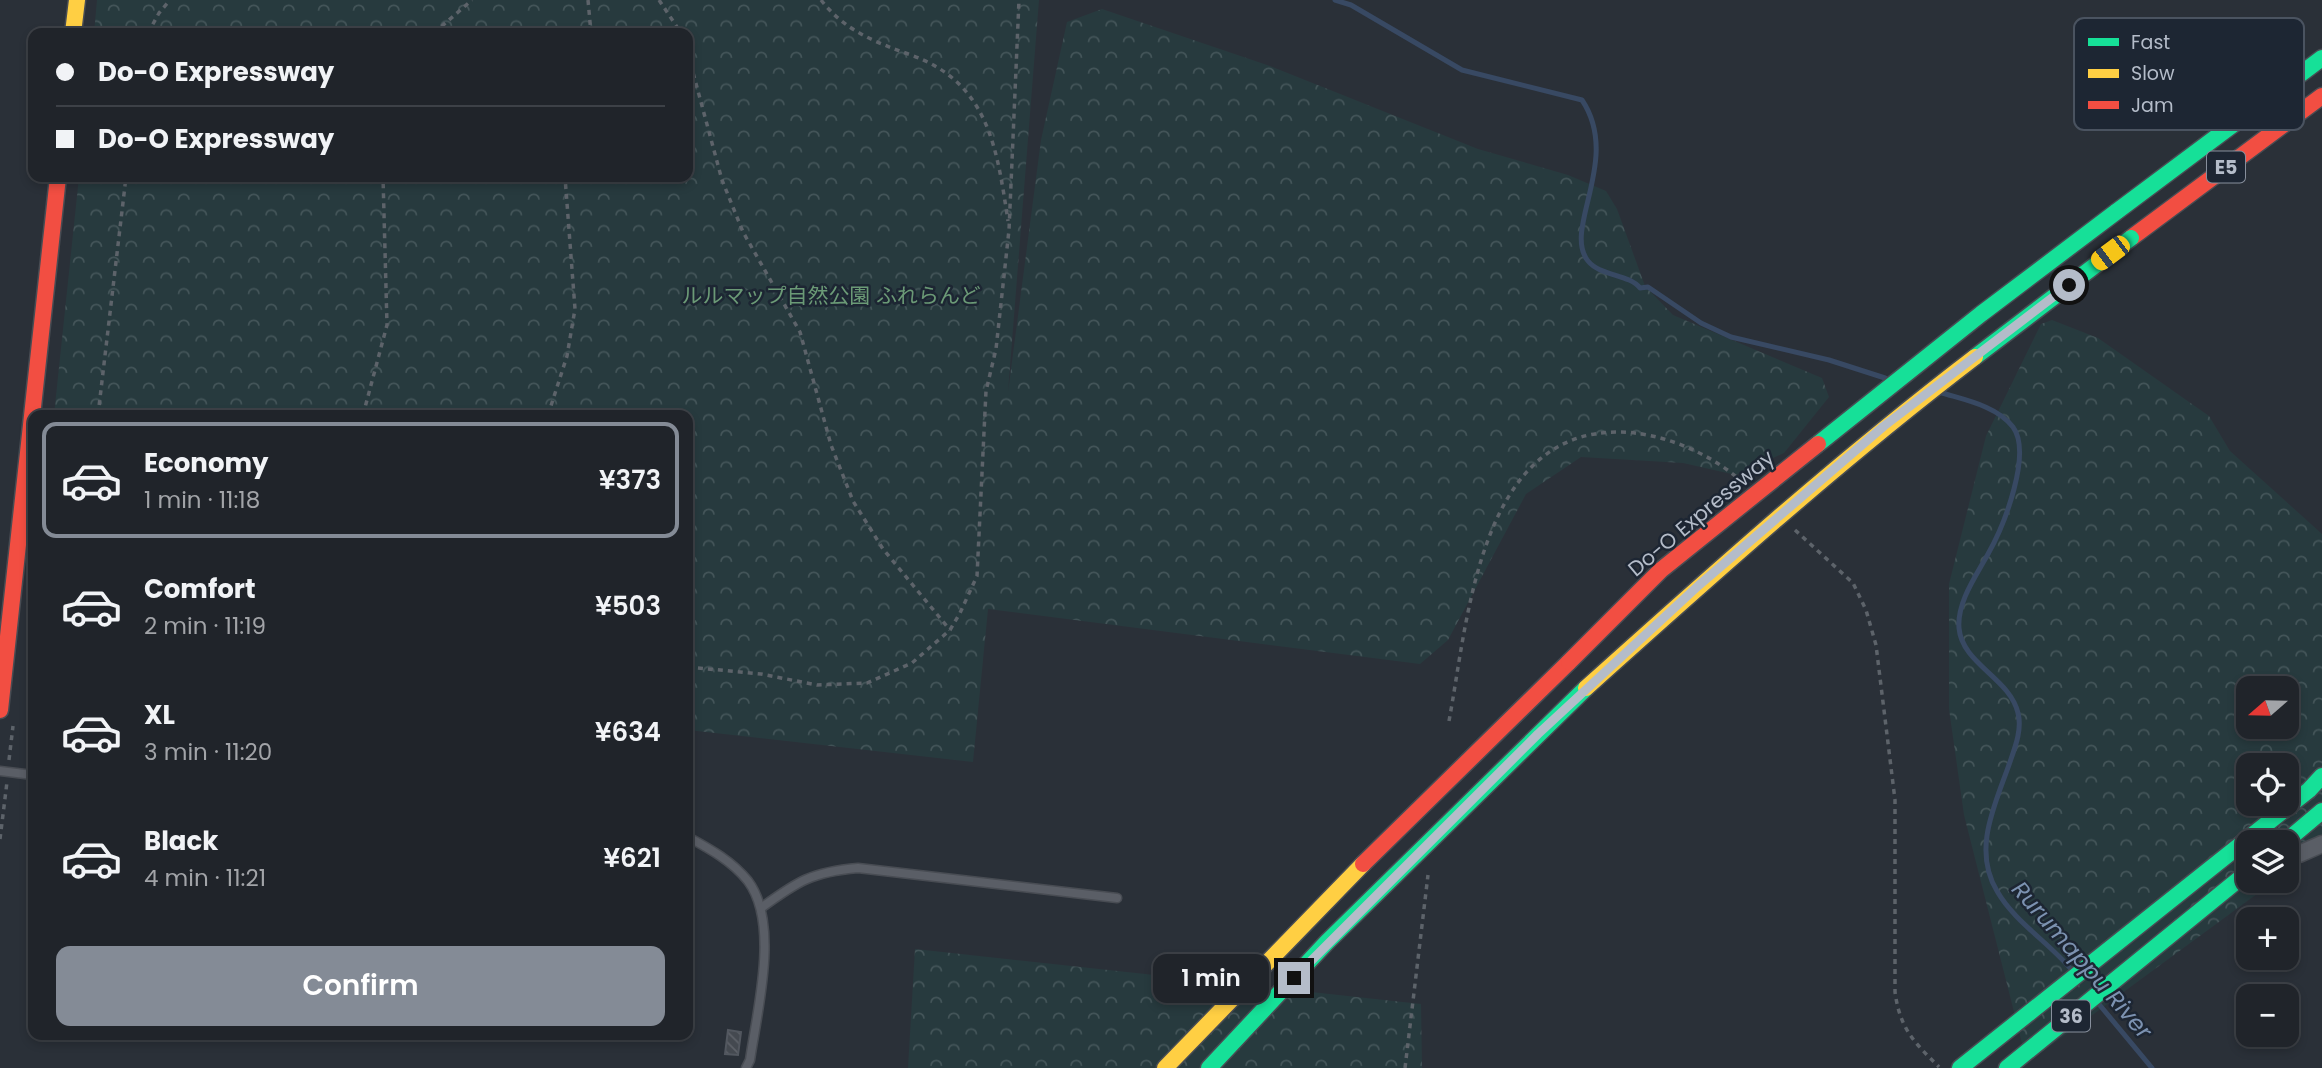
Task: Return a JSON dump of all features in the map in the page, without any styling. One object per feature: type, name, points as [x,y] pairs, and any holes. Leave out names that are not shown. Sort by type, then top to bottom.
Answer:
[{"type":"main road","points":[[74,28],[77,0]]},
{"type":"main road","name":"Do-O Expressway","points":[[2304,71],[2322,58]]},
{"type":"main road","name":"E5","points":[[2304,109],[2322,96]]},
{"type":"main road","name":"Do-O Expressway","points":[[1166,1068],[1313,913],[1661,570],[1980,314],[2226,130]]},
{"type":"main road","name":"E5","points":[[1209,1068],[1327,942],[1586,688],[1774,518],[1884,426],[2276,130]]},
{"type":"main road","points":[[36,410],[58,182]]},
{"type":"main road","points":[[7,714],[28,493]]},
{"type":"main road","name":"36","points":[[1960,1068],[2322,776]]},
{"type":"main road","points":[[2299,830],[2322,811]]},
{"type":"main road","name":"36","points":[[2009,1066],[2236,882]]},
{"type":"street","points":[[2299,854],[2322,844]]},
{"type":"lane","points":[[4,772],[28,774]]},
{"type":"lane","points":[[693,840],[720,855],[748,882],[761,908],[765,949],[750,1060],[746,1068]]},
{"type":"lane","points":[[761,908],[794,884],[821,872],[858,868],[1117,898]]},
{"type":"path","points":[[151,28],[170,0]]},
{"type":"path","points":[[440,28],[472,0]]},
{"type":"path","points":[[588,0],[591,28]]},
{"type":"path","points":[[659,0],[678,28]]},
{"type":"path","points":[[821,0],[836,19],[868,39],[922,59],[954,76],[979,109],[996,147],[1009,230]]},
{"type":"path","points":[[693,667],[761,674],[817,685],[867,683],[912,663],[950,630],[977,576],[986,391],[996,349],[1009,230],[1019,0]]},
{"type":"path","points":[[693,73],[722,180],[743,232],[800,332],[831,445],[853,501],[883,549],[950,630]]},
{"type":"path","points":[[99,410],[125,182]]},
{"type":"path","points":[[364,410],[387,325],[383,182]]},
{"type":"path","points":[[550,410],[567,356],[575,309],[565,182]]},
{"type":"path","points":[[1449,721],[1474,576],[1506,499],[1530,468],[1545,455],[1553,449],[1598,432],[1636,432],[1671,440],[1730,471],[1740,481]]},
{"type":"path","points":[[1791,527],[1853,583],[1866,610],[1876,645],[1895,800],[1895,992],[1898,1018],[1914,1042],[1940,1068]]},
{"type":"path","points":[[0,839],[7,714]]},
{"type":"path","points":[[1405,1068],[1430,862]]},
{"type":"green space","name":"ルルマップ自然公園 ふれらんど","points":[[97,0],[1039,0],[1008,392],[1041,140],[1067,22],[1102,9],[1270,66],[1478,149],[1568,175],[1606,191],[1617,209],[1645,286],[1673,315],[1822,378],[1829,397],[1784,453],[1736,475],[1683,463],[1581,457],[1526,494],[1448,640],[1420,664],[988,609],[973,762],[693,731],[693,410],[55,410],[78,182],[693,182],[693,28],[94,28]]},
{"type":"green space","points":[[2052,320],[2098,338],[2209,416],[2230,451],[2322,534],[2322,846],[2299,863],[2299,830],[2236,830],[2236,893],[2258,893],[2027,1063],[1964,815],[1949,709],[1949,584],[1986,436],[2041,324]]},
{"type":"green space","points":[[915,949],[1421,1004],[1422,1068],[908,1068]]},
{"type":"building","points":[[728,1030],[741,1032],[738,1055],[725,1054]]},
{"type":"waterway","name":"Rurumappu River","points":[[1335,0],[1351,5],[1462,70],[1582,100],[1593,123],[1596,146],[1595,169],[1582,231],[1582,247],[1593,266],[1629,280],[1640,288],[1648,287],[1701,323],[1731,337],[1829,360],[1885,378]]},
{"type":"waterway","name":"Rurumappu River","points":[[1942,393],[1980,405],[1998,414],[2013,427],[2018,439],[2020,454],[2014,489],[1995,541],[1964,599],[1959,628],[1968,652],[2006,690],[2019,719],[2016,742],[1986,841],[1990,875],[1997,891],[2012,912],[2070,968]]},
{"type":"waterway","name":"Rurumappu River","points":[[2098,1003],[2152,1068]]},
{"type":"traffic: fast","points":[[2304,71],[2322,58]]},
{"type":"traffic: fast","points":[[2116,212],[2226,130]]},
{"type":"traffic: fast","points":[[1818,444],[1981,314],[2116,212]]},
{"type":"traffic: fast","points":[[1975,357],[2131,238]]},
{"type":"traffic: fast","points":[[1209,1068],[1327,942],[1586,688]]},
{"type":"traffic: fast","points":[[1960,1068],[2309,790],[2322,776]]},
{"type":"traffic: fast","points":[[2299,830],[2322,811]]},
{"type":"traffic: fast","points":[[2007,1068],[2236,882]]},
{"type":"traffic: slow","points":[[74,28],[77,0]]},
{"type":"traffic: slow","points":[[1586,688],[1826,477],[1975,357]]},
{"type":"traffic: slow","points":[[1165,1068],[1363,864]]},
{"type":"traffic: jam","points":[[2304,109],[2322,96]]},
{"type":"traffic: jam","points":[[2131,238],[2276,130]]},
{"type":"traffic: jam","points":[[33,410],[57,182]]},
{"type":"traffic: jam","points":[[1569,662],[1661,570],[1818,444]]},
{"type":"traffic: jam","points":[[0,710],[28,453]]},
{"type":"traffic: jam","points":[[1363,864],[1569,662]]},
{"type":"route","points":[[1294,978],[1327,942],[1586,688],[1774,518],[1884,426],[2069,285]]}]
